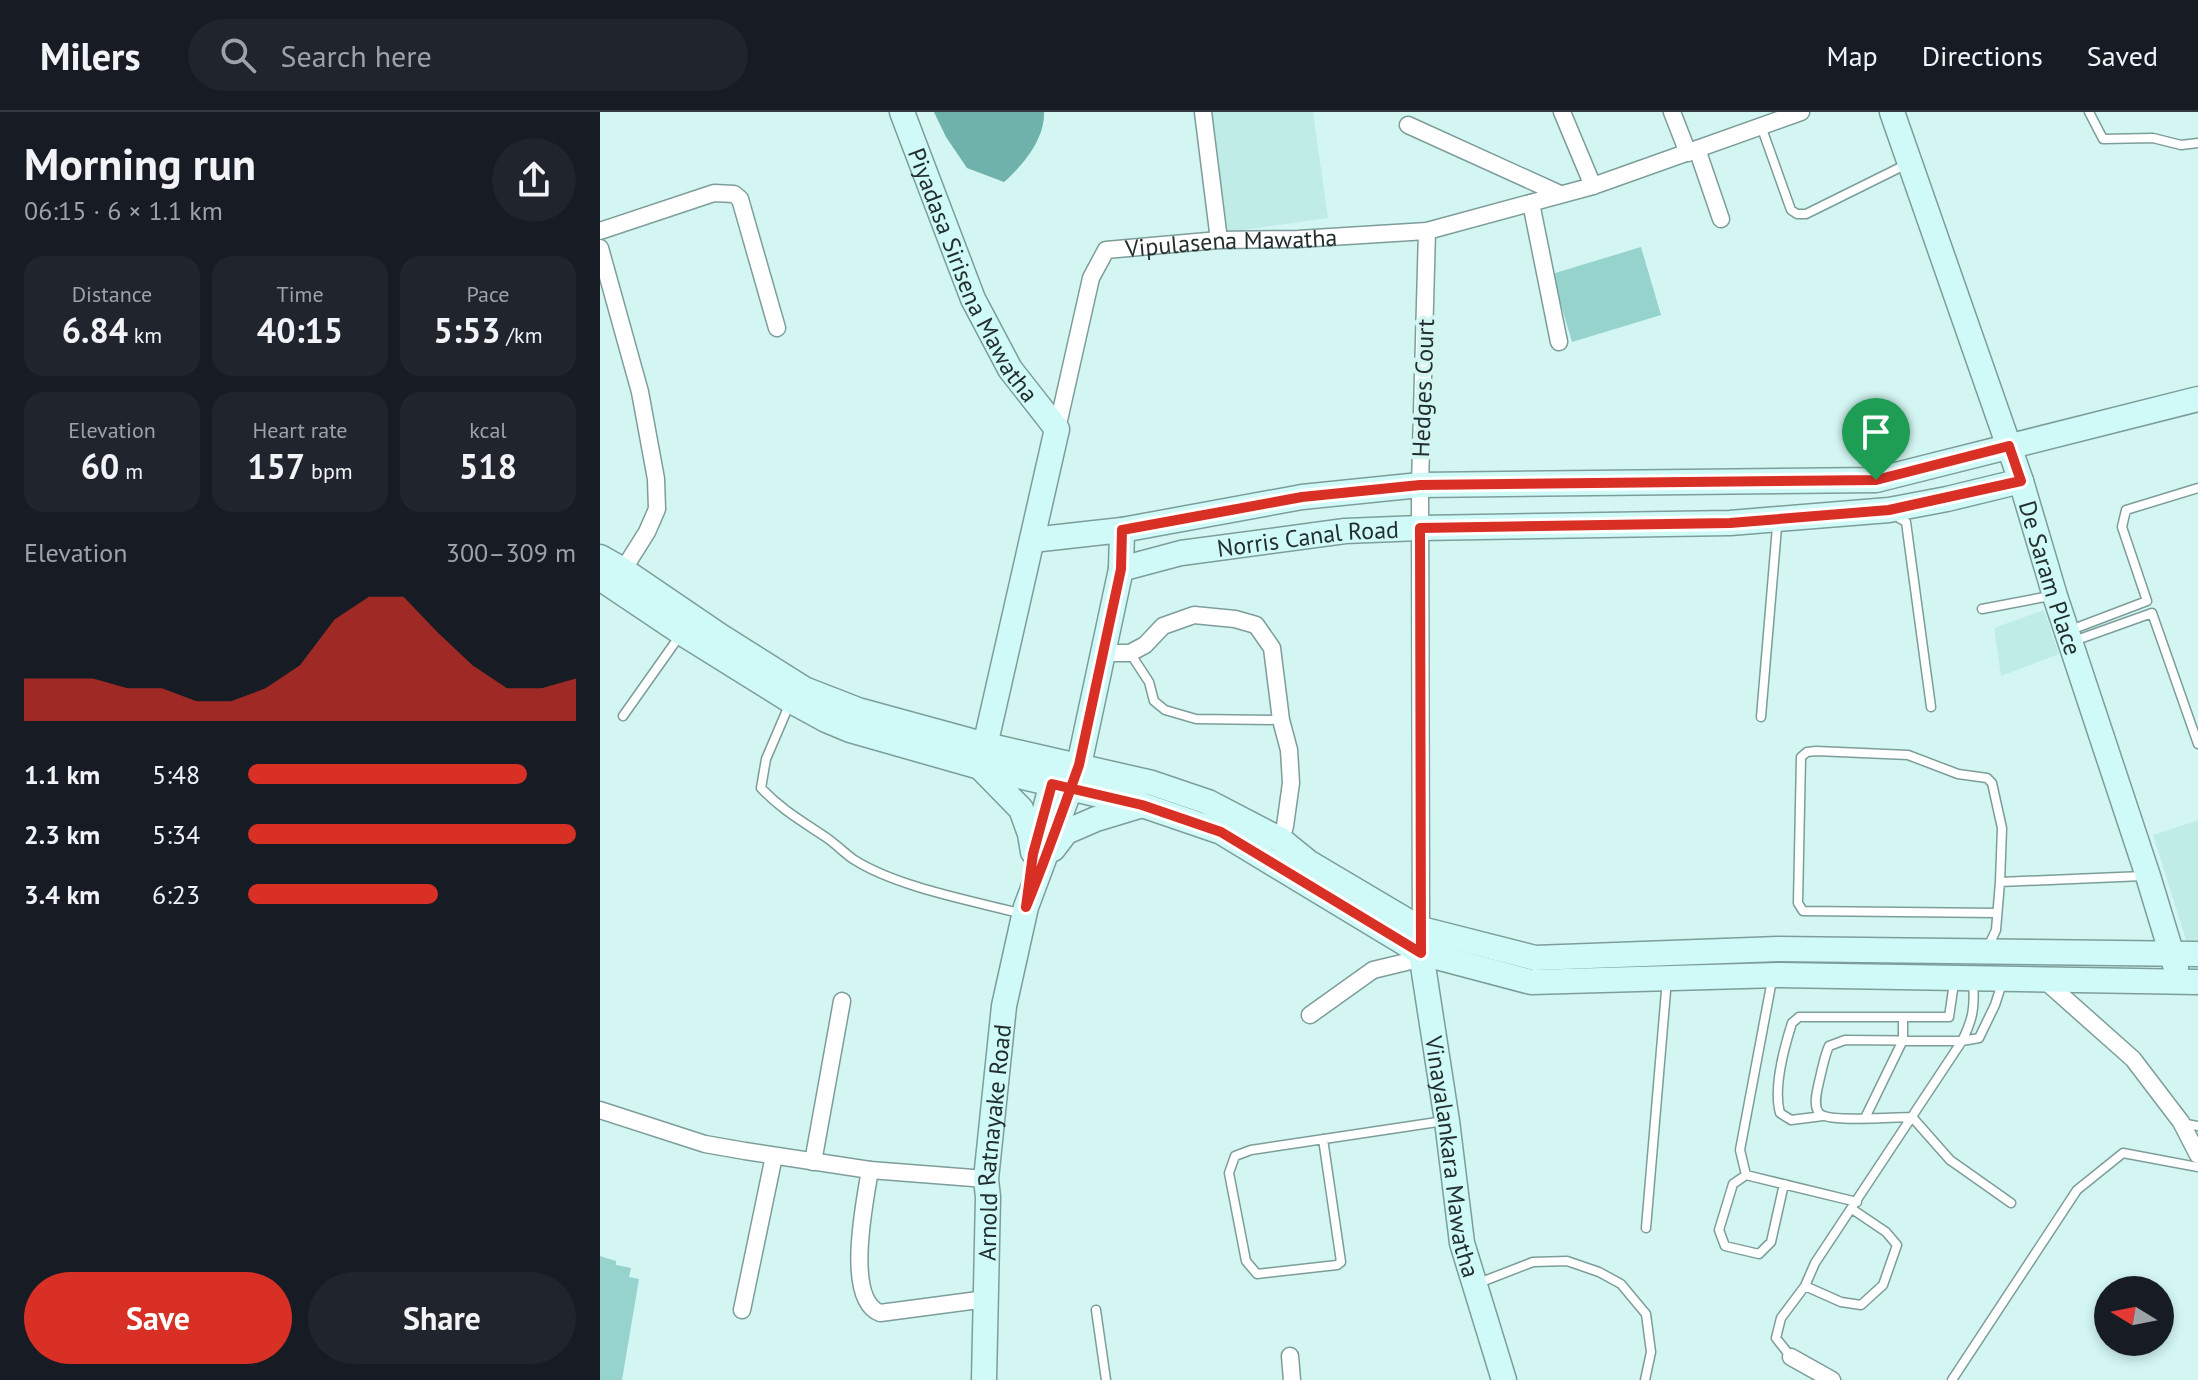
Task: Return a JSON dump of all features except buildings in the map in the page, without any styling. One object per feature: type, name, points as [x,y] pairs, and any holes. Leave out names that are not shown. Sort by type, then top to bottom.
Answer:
[{"type":"street","name":"Piyadasa Sirisena Mawatha","points":[[902,112],[973,299],[1010,369],[1057,429]]},
{"type":"street","points":[[1203,112],[1219,240]]},
{"type":"street","points":[[1562,112],[1593,186]]},
{"type":"street","points":[[1672,112],[1721,219]]},
{"type":"street","name":"Vipulasena Mawatha","points":[[983,756],[1091,278],[1106,250],[1219,240],[1298,239],[1427,231],[1593,186],[1801,112]]},
{"type":"street","name":"De Saram Place","points":[[1892,112],[2021,481],[2055,596],[2173,954],[2188,982]]},
{"type":"street","points":[[1408,125],[1560,194]]},
{"type":"street","points":[[600,231],[714,193],[734,194],[740,199],[777,328]]},
{"type":"street","points":[[1531,203],[1559,342]]},
{"type":"street","name":"Hedges Court","points":[[1422,947],[1420,485],[1427,231]]},
{"type":"street","points":[[600,248],[640,392],[656,479],[657,509],[647,532],[612,578]]},
{"type":"street","name":"Norris Canal Road","points":[[1032,540],[1122,530],[1302,497],[1420,485],[1876,480],[2198,399]]},
{"type":"street","name":"Norris Canal Road","points":[[1121,569],[1181,553],[1345,531],[1730,523],[1889,510],[2021,481]]},
{"type":"street","name":"Arnold Ratnayake Road","points":[[984,1380],[986,1179],[1004,1006],[1039,858],[1103,653],[1121,569],[1122,530]]},
{"type":"street","points":[[600,557],[612,578],[682,633],[791,701],[850,730],[1065,775],[1152,783],[1208,802],[1281,840],[1422,947]]},
{"type":"street","points":[[612,578],[720,636],[804,689],[983,756],[1021,809],[1039,858],[1066,832],[1142,805]]},
{"type":"street","points":[[1103,653],[1130,653],[1145,645],[1163,626],[1194,615],[1235,619],[1256,625],[1272,648],[1281,720],[1289,750],[1291,783],[1281,840]]},
{"type":"street","points":[[1065,775],[1221,832],[1422,947],[1531,982],[1773,975],[2188,982]]},
{"type":"street","points":[[1310,1015],[1373,970],[1422,947],[1535,958],[1778,949],[2198,954]]},
{"type":"street","name":"Vinayalankara Mawatha","points":[[1422,947],[1462,1243],[1504,1380]]},
{"type":"street","points":[[2043,979],[2133,1059],[2181,1122],[2198,1155]]},
{"type":"street","points":[[813,1162],[842,1001]]},
{"type":"street","points":[[600,1110],[705,1144],[870,1170],[986,1179]]},
{"type":"street","points":[[742,1310],[774,1156]]},
{"type":"street","points":[[870,1170],[859,1254],[867,1304],[880,1313],[986,1299]]},
{"type":"street","points":[[1290,1356],[1292,1380]]},
{"type":"street","points":[[1791,1357],[1832,1380]]},
{"type":"lane","points":[[2089,112],[2103,139],[2153,138],[2181,145],[2198,143]]},
{"type":"lane","points":[[1761,125],[1791,210],[1797,214],[1806,214],[1909,163]]},
{"type":"lane","points":[[2069,637],[2147,601],[2122,527],[2126,510],[2198,488]]},
{"type":"lane","points":[[1730,523],[1777,527],[1899,518],[1947,499]]},
{"type":"lane","points":[[1899,518],[1906,522],[1931,707]]},
{"type":"lane","points":[[1761,717],[1777,527]]},
{"type":"lane","points":[[1982,609],[2055,596]]},
{"type":"lane","points":[[2069,637],[2152,613],[2198,744]]},
{"type":"lane","points":[[623,716],[682,633]]},
{"type":"lane","points":[[1130,653],[1149,682],[1154,701],[1165,710],[1196,719],[1281,720]]},
{"type":"lane","points":[[791,701],[766,759],[761,788],[781,808],[853,859],[884,874],[920,887],[1025,911]]},
{"type":"lane","points":[[1986,951],[1996,930],[2000,882],[2002,828],[1992,783],[1987,778],[1958,774],[1908,755],[1816,751],[1807,752],[1801,757],[1798,903],[1803,911],[1997,913]]},
{"type":"lane","points":[[2000,882],[2148,876]]},
{"type":"lane","points":[[1746,1175],[1740,1150],[1773,975]]},
{"type":"lane","points":[[1964,977],[1949,1017],[1799,1017],[1792,1023],[1777,1102],[1780,1113],[1791,1120],[1823,1116],[1912,1117],[1950,1160],[2011,1203]]},
{"type":"lane","points":[[1791,1357],[1776,1338],[1781,1318],[1805,1286],[1815,1263],[1962,1041],[1975,1004],[1964,977]]},
{"type":"lane","points":[[1646,1228],[1667,978]]},
{"type":"lane","points":[[1823,1116],[1817,1111],[1816,1102],[1829,1046],[1845,1040],[1962,1041],[1979,1038],[1995,1005],[2003,978]]},
{"type":"lane","points":[[1865,1118],[1903,1040],[1903,1017]]},
{"type":"lane","points":[[1323,1139],[1341,1262],[1337,1265],[1257,1274],[1246,1261],[1229,1173],[1235,1156],[1251,1150],[1323,1139],[1447,1121]]},
{"type":"lane","points":[[2181,1122],[2198,1126]]},
{"type":"lane","points":[[1952,1380],[2077,1190],[2123,1153],[2198,1167]]},
{"type":"lane","points":[[1784,1184],[1771,1242],[1759,1254],[1725,1246],[1719,1230],[1733,1184],[1746,1175],[1784,1184],[1854,1206],[1897,1245],[1883,1285],[1861,1305],[1841,1302],[1805,1286]]},
{"type":"lane","points":[[1476,1284],[1533,1262],[1567,1261],[1599,1272],[1621,1284],[1646,1314],[1651,1352],[1645,1380]]},
{"type":"lane","points":[[1096,1310],[1106,1380]]},
{"type":"shaded area","points":[[934,112],[1044,112],[1037,142],[1004,182],[967,168]]},
{"type":"shaded area","points":[[1207,112],[1313,112],[1328,218],[1223,233]]},
{"type":"shaded area","points":[[1641,247],[1661,315],[1572,342],[1552,274]]},
{"type":"shaded area","points":[[2044,610],[2059,654],[2001,676],[1994,628]]},
{"type":"shaded area","points":[[2198,820],[2198,940],[2186,940],[2153,835]]},
{"type":"shaded area","points":[[600,1256],[616,1261],[616,1265],[631,1268],[629,1277],[639,1279],[622,1380],[600,1380]]},
{"type":"route","points":[[1876,480],[1420,485],[1302,497],[1122,530],[1121,569],[1079,765],[1071,788],[1044,861],[1026,907],[1033,854],[1052,784],[1071,788],[1142,805],[1221,832],[1421,953],[1420,528],[1730,523],[1889,510],[2021,481],[2009,446],[1876,480]]}]
